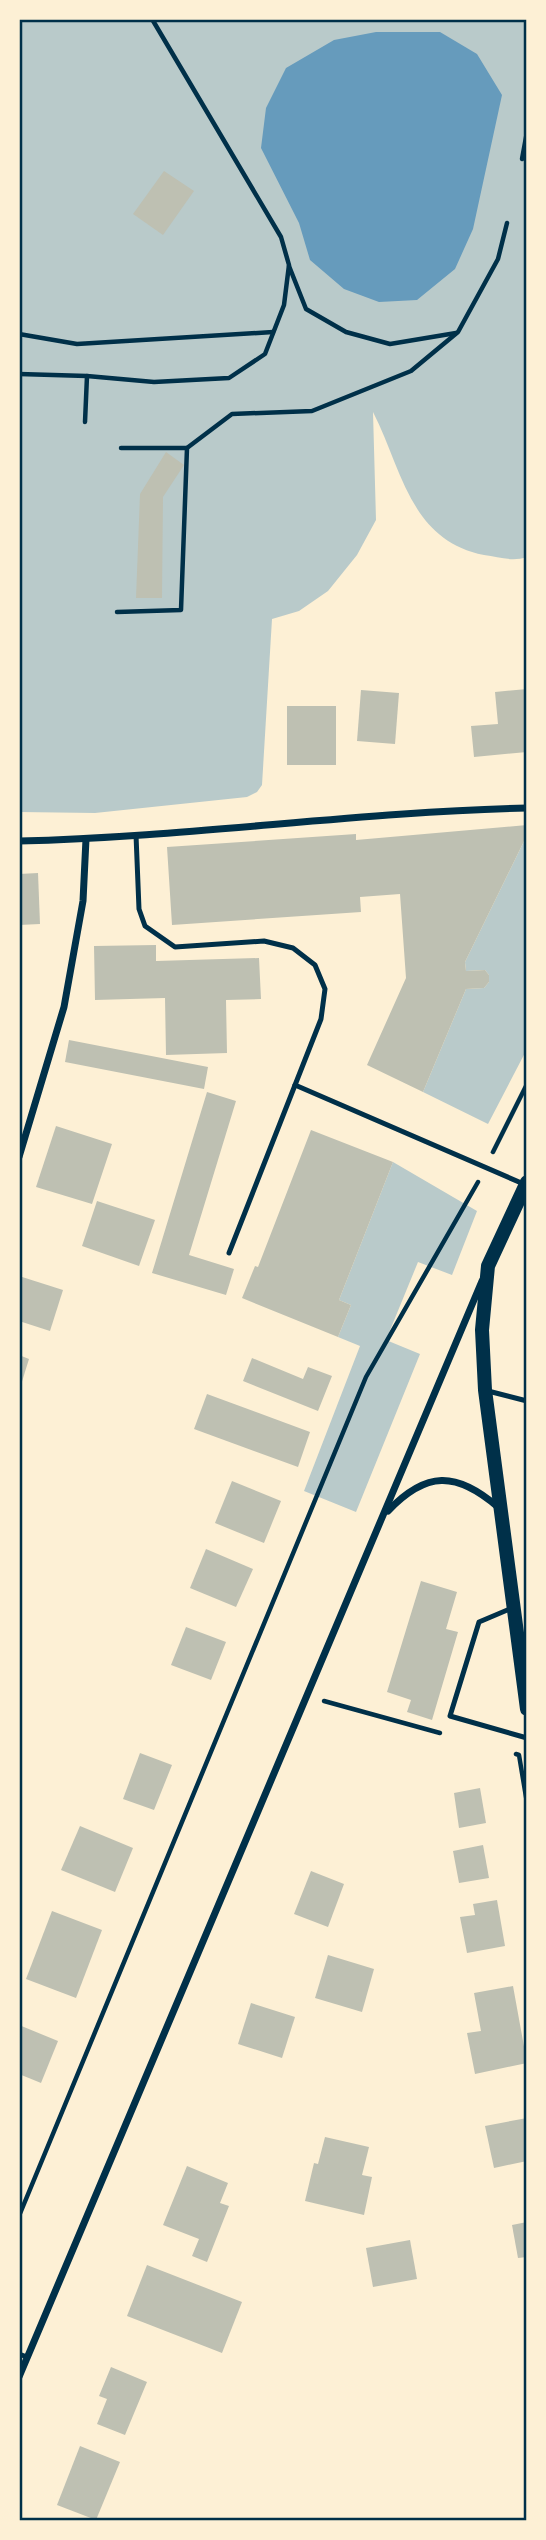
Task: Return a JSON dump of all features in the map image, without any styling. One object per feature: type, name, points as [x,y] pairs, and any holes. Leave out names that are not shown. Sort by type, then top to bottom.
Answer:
[{"type":"main road","points":[[526,1183],[488,1266],[482,1330],[485,1390],[527,1709]]},
{"type":"street","points":[[19,841],[86,839],[437,810],[527,807]]},
{"type":"street","points":[[19,1157],[64,1007],[83,901],[86,839]]},
{"type":"street","points":[[19,2377],[23,2356],[307,1696],[488,1266]]},
{"type":"street","points":[[383,1517],[404,1494],[424,1483],[447,1480],[466,1485],[501,1509]]},
{"type":"lane","points":[[136,835],[139,909],[145,926],[163,941],[175,947],[264,941],[293,948],[315,965],[324,989],[321,1019],[229,1253]]},
{"type":"lane","points":[[295,1084],[526,1183]]},
{"type":"lane","points":[[485,1390],[527,1401]]},
{"type":"lane","points":[[512,1608],[479,1622],[450,1716],[527,1738]]},
{"type":"path","points":[[152,19],[281,237],[306,309],[346,332],[390,344],[458,332]]},
{"type":"path","points":[[522,159],[527,132]]},
{"type":"path","points":[[121,448],[187,447],[232,414],[312,411],[411,371],[458,332],[498,259],[507,223]]},
{"type":"path","points":[[19,374],[154,382],[229,378],[265,354],[284,305],[289,265]]},
{"type":"path","points":[[19,334],[77,344],[273,332]]},
{"type":"path","points":[[85,422],[87,376]]},
{"type":"path","points":[[117,612],[181,610],[187,447]]},
{"type":"path","points":[[19,2216],[366,1377],[486,1167],[527,1084]]},
{"type":"path","points":[[307,1696],[444,1734]]},
{"type":"path","points":[[506,1752],[519,1755],[527,1803]]},
{"type":"shaded area","points":[[19,19],[527,19],[527,557],[511,559],[484,555],[459,547],[439,534],[411,499],[373,412],[376,520],[357,555],[328,591],[299,611],[272,619],[262,785],[257,792],[247,797],[95,813],[19,812]]},
{"type":"shaded area","points":[[527,835],[527,1049],[488,1124],[423,1092],[466,989],[484,988],[489,982],[489,975],[485,970],[466,971],[465,962]]},
{"type":"shaded area","points":[[393,1162],[477,1211],[452,1275],[418,1262],[386,1340],[420,1354],[356,1512],[304,1491],[360,1346],[338,1337],[351,1305],[339,1300]]},
{"type":"water","points":[[376,32],[440,32],[477,54],[502,95],[473,229],[455,269],[417,300],[379,302],[344,289],[310,260],[299,223],[261,148],[266,108],[286,68],[334,40]]},
{"type":"building","points":[[164,171],[194,191],[163,235],[133,214]]},
{"type":"building","points":[[166,452],[184,465],[163,497],[162,598],[136,598],[140,494]]},
{"type":"building","points":[[527,689],[527,752],[474,757],[471,726],[498,724],[495,692]]},
{"type":"building","points":[[361,690],[399,693],[395,744],[357,741]]},
{"type":"building","points":[[287,706],[336,706],[336,765],[287,765]]},
{"type":"building","points":[[527,825],[527,835],[465,962],[466,971],[485,970],[489,975],[489,982],[484,988],[466,989],[423,1092],[367,1065],[406,978],[400,894],[360,897],[361,912],[172,925],[167,847],[356,834],[356,840]]},
{"type":"building","points":[[38,873],[40,924],[19,925],[19,874]]},
{"type":"building","points":[[156,945],[156,961],[259,958],[261,999],[226,1000],[227,1053],[166,1055],[165,998],[95,1000],[94,946]]},
{"type":"building","points":[[69,1040],[208,1067],[204,1089],[65,1062]]},
{"type":"building","points":[[207,1092],[236,1101],[189,1255],[234,1269],[226,1295],[152,1273]]},
{"type":"building","points":[[56,1126],[112,1144],[92,1204],[36,1187]]},
{"type":"building","points":[[311,1130],[393,1162],[339,1300],[351,1305],[338,1337],[242,1298],[255,1266],[258,1267]]},
{"type":"building","points":[[97,1201],[155,1220],[139,1266],[82,1246]]},
{"type":"building","points":[[19,1276],[63,1290],[50,1331],[19,1321]]},
{"type":"building","points":[[19,1355],[29,1359],[20,1388],[19,1388]]},
{"type":"building","points":[[252,1358],[303,1379],[308,1367],[332,1376],[318,1411],[243,1381]]},
{"type":"building","points":[[207,1394],[310,1432],[298,1467],[194,1429]]},
{"type":"building","points":[[232,1481],[281,1501],[264,1543],[215,1523]]},
{"type":"building","points":[[206,1549],[253,1569],[236,1607],[190,1588]]},
{"type":"building","points":[[421,1581],[457,1592],[446,1629],[458,1632],[432,1720],[407,1712],[411,1700],[387,1692]]},
{"type":"building","points":[[186,1627],[226,1642],[211,1680],[171,1665]]},
{"type":"building","points":[[140,1753],[172,1765],[154,1810],[123,1799]]},
{"type":"building","points":[[480,1788],[486,1823],[459,1828],[454,1793]]},
{"type":"building","points":[[80,1826],[133,1848],[115,1892],[61,1870]]},
{"type":"building","points":[[483,1845],[489,1878],[459,1883],[453,1851]]},
{"type":"building","points":[[311,1871],[344,1884],[328,1927],[294,1914]]},
{"type":"building","points":[[497,1900],[505,1946],[467,1953],[460,1917],[475,1915],[473,1904]]},
{"type":"building","points":[[52,1911],[102,1930],[76,1998],[26,1979]]},
{"type":"building","points":[[328,1955],[374,1969],[362,2012],[315,1998]]},
{"type":"building","points":[[513,1986],[527,2063],[475,2074],[467,2033],[481,2031],[474,1993]]},
{"type":"building","points":[[251,2003],[295,2017],[282,2058],[238,2044]]},
{"type":"building","points":[[19,2025],[58,2041],[41,2083],[19,2074]]},
{"type":"building","points":[[527,2118],[527,2161],[494,2168],[485,2126]]},
{"type":"building","points":[[325,2137],[369,2147],[362,2175],[372,2177],[364,2215],[305,2201],[314,2163],[318,2164]]},
{"type":"building","points":[[187,2166],[228,2183],[220,2203],[229,2206],[207,2262],[192,2256],[199,2239],[163,2225]]},
{"type":"building","points":[[527,2222],[527,2257],[518,2258],[512,2225]]},
{"type":"building","points":[[410,2240],[417,2279],[373,2287],[366,2248]]},
{"type":"building","points":[[147,2265],[242,2302],[222,2353],[127,2316]]},
{"type":"building","points":[[111,2367],[147,2382],[125,2435],[97,2424],[107,2399],[99,2396]]},
{"type":"building","points":[[80,2446],[120,2462],[96,2520],[57,2505]]}]
